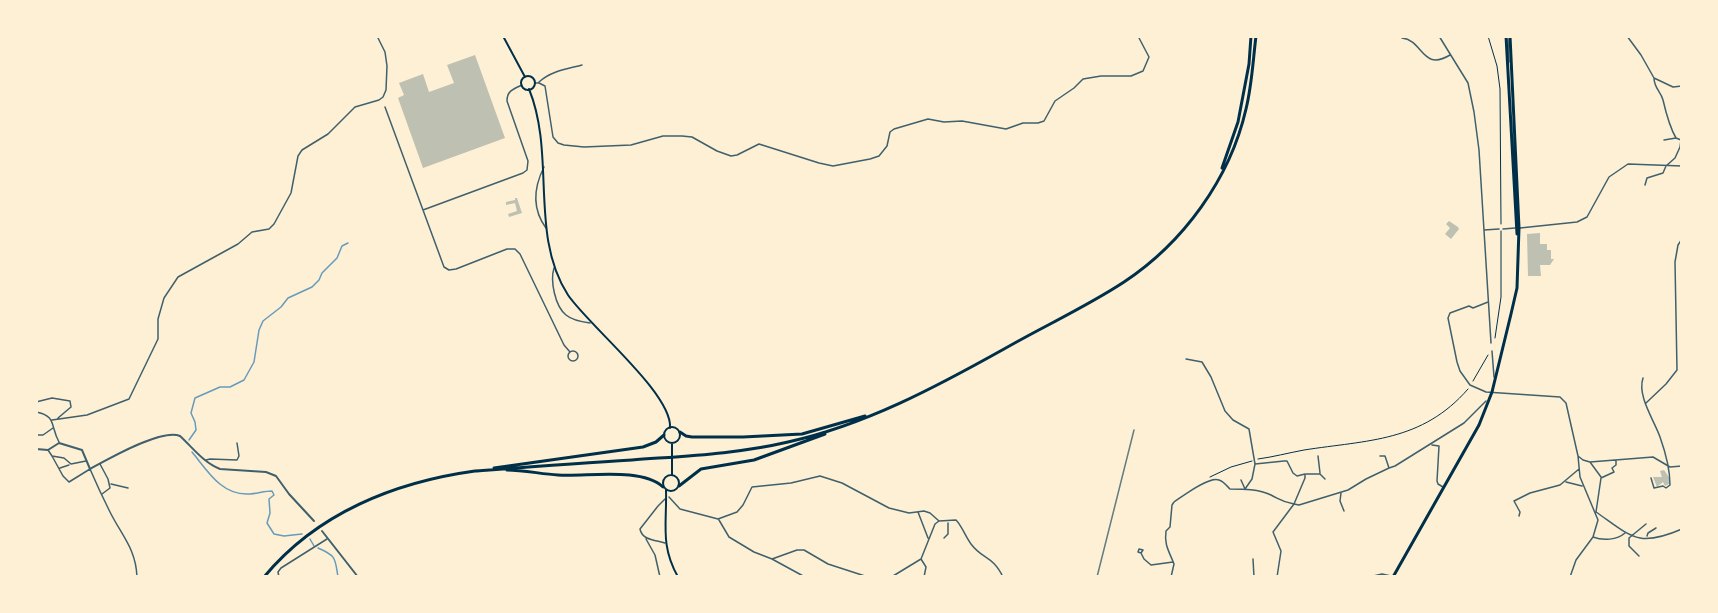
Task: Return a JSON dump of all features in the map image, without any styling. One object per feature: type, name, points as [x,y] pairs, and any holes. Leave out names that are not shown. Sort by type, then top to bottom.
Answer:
[{"type":"main road","points":[[503,36],[525,76]]},
{"type":"main road","points":[[667,498],[701,469],[754,460],[884,411],[988,358],[1126,280],[1173,241],[1200,209],[1230,157],[1246,111],[1251,85],[1254,36]]},
{"type":"main road","points":[[1510,36],[1508,68],[1518,228]]},
{"type":"main road","points":[[1393,577],[1479,425],[1492,392],[1516,288],[1518,228],[1510,36]]},
{"type":"main road","points":[[525,76],[531,77],[537,83],[529,89]]},
{"type":"main road","points":[[525,76],[522,79],[522,85],[525,89],[529,89]]},
{"type":"main road","points":[[264,577],[284,554],[303,538],[366,500],[413,483],[446,475],[643,447],[656,442],[670,428],[666,410],[655,391],[568,295],[555,267],[548,231],[542,135],[529,89]]},
{"type":"main road","points":[[670,428],[675,428],[686,436],[692,437],[802,434],[884,411]]},
{"type":"main road","points":[[475,471],[734,452],[790,442],[840,427]]},
{"type":"main road","points":[[672,443],[680,439],[680,432]]},
{"type":"main road","points":[[664,435],[666,440],[672,443]]},
{"type":"main road","points":[[672,443],[672,475]]},
{"type":"main road","points":[[475,471],[514,470],[559,476],[624,475],[652,480],[664,489],[674,491]]},
{"type":"main road","points":[[672,475],[678,480],[679,486]]},
{"type":"main road","points":[[672,475],[665,477],[662,482],[667,498],[664,528],[665,543],[671,564],[678,577]]},
{"type":"street","points":[[52,420],[87,414],[129,399],[158,339],[158,319],[164,298],[178,277],[238,244],[252,232],[269,229],[291,193],[298,156],[302,150],[328,134],[355,107],[382,97],[386,90],[387,66],[385,52],[377,36]]},
{"type":"street","points":[[544,78],[550,129],[554,139],[564,145],[584,147],[631,145],[663,136],[682,136],[692,137],[731,156],[759,144],[828,166],[879,156],[887,146],[890,132],[922,120],[962,121],[1006,129],[1023,123],[1044,121],[1055,101],[1083,79],[1101,76],[1131,76],[1143,71],[1149,57],[1138,36]]},
{"type":"street","points":[[1439,36],[1468,83],[1474,112],[1479,150],[1492,343]]},
{"type":"street","points":[[1628,36],[1654,78],[1656,89],[1663,99],[1670,127],[1676,138]]},
{"type":"street","points":[[1402,38],[1411,40],[1425,56],[1436,60],[1441,61],[1451,54]]},
{"type":"street","points":[[537,83],[559,71],[582,65]]},
{"type":"street","points":[[1654,78],[1673,87],[1682,86]]},
{"type":"street","points":[[537,83],[545,86]]},
{"type":"street","points":[[422,211],[527,170],[528,161],[507,101],[510,90],[522,85]]},
{"type":"street","points":[[385,107],[444,267],[449,270],[456,269],[507,249],[515,249],[520,254],[564,345],[570,352]]},
{"type":"street","points":[[1645,185],[1647,178],[1663,173],[1666,166],[1675,158],[1682,139],[1664,140]]},
{"type":"street","points":[[1503,229],[1576,222],[1587,217],[1609,177],[1628,164],[1682,166]]},
{"type":"street","points":[[544,167],[539,176],[536,198],[537,210],[548,231]]},
{"type":"street","points":[[1484,230],[1499,229]]},
{"type":"street","points":[[1646,403],[1677,370],[1675,262],[1678,244],[1682,239]]},
{"type":"street","points":[[555,267],[554,283],[562,310],[570,318],[591,323]]},
{"type":"street","points":[[1488,302],[1450,313],[1449,318],[1460,371],[1470,385],[1486,392],[1560,397],[1566,403],[1583,486],[1596,512],[1631,537],[1658,538],[1682,529]]},
{"type":"street","points":[[1492,351],[1494,381]]},
{"type":"street","points":[[1185,359],[1202,362],[1225,411],[1233,420],[1249,429],[1255,461],[1252,479],[1245,489]]},
{"type":"street","points":[[1643,378],[1643,395],[1661,439],[1670,479],[1668,487],[1654,488],[1651,478]]},
{"type":"street","points":[[36,402],[52,398],[69,400],[71,407],[57,418]]},
{"type":"street","points":[[1171,577],[1173,562],[1165,542],[1166,531],[1170,528],[1172,505],[1192,490],[1218,479],[1230,489],[1245,489],[1270,494],[1280,501],[1299,505],[1341,493],[1431,445],[1464,423],[1489,399]]},
{"type":"street","points":[[36,412],[46,414],[52,420],[60,443]]},
{"type":"street","points":[[36,435],[43,435],[48,429],[54,429]]},
{"type":"street","points":[[48,450],[69,482],[90,469],[155,438],[175,434],[206,461],[220,469],[266,472],[276,476],[314,521]]},
{"type":"street","points":[[36,449],[48,450],[60,443],[82,450],[132,551],[137,577]]},
{"type":"street","points":[[206,461],[239,459],[237,443]]},
{"type":"street","points":[[1431,445],[1439,446],[1437,481],[1443,487]]},
{"type":"street","points":[[1380,456],[1388,453]]},
{"type":"street","points":[[52,456],[63,458],[71,464]]},
{"type":"street","points":[[1318,456],[1320,474]]},
{"type":"street","points":[[1384,456],[1389,468]]},
{"type":"street","points":[[1578,456],[1590,462],[1653,457],[1674,468],[1682,466]]},
{"type":"street","points":[[1602,477],[1614,472],[1612,468],[1616,465],[1616,459]]},
{"type":"street","points":[[59,468],[87,461]]},
{"type":"street","points":[[1255,461],[1287,461],[1297,476],[1310,472],[1320,474],[1325,479]]},
{"type":"street","points":[[1569,577],[1576,560],[1593,537],[1598,520],[1596,512],[1602,477],[1590,462]]},
{"type":"street","points":[[100,464],[109,483],[109,490],[102,494]]},
{"type":"street","points":[[1519,516],[1520,512],[1514,501],[1530,493],[1548,490],[1564,482],[1579,469]]},
{"type":"street","points":[[1277,577],[1281,551],[1272,532],[1294,504],[1303,486],[1305,474]]},
{"type":"street","points":[[660,577],[655,555],[640,532],[641,526],[667,498],[680,509],[718,519],[737,512],[752,487],[791,483],[820,476],[842,483],[882,504],[909,513],[924,511],[939,521],[958,521],[977,551],[992,559],[1003,577]]},
{"type":"street","points":[[1241,480],[1245,489]]},
{"type":"street","points":[[1564,482],[1583,486]]},
{"type":"street","points":[[109,483],[128,488]]},
{"type":"street","points":[[1341,493],[1340,501],[1344,511]]},
{"type":"street","points":[[918,512],[929,540]]},
{"type":"street","points":[[718,519],[729,537],[805,577]]},
{"type":"street","points":[[882,577],[893,576],[921,559],[932,526],[939,521]]},
{"type":"street","points":[[944,538],[948,534],[949,522]]},
{"type":"street","points":[[1639,556],[1629,546],[1629,538],[1646,524]]},
{"type":"street","points":[[1647,537],[1648,533],[1656,528]]},
{"type":"street","points":[[322,531],[358,577]]},
{"type":"street","points":[[1593,537],[1604,539],[1620,537],[1626,533]]},
{"type":"street","points":[[279,577],[278,572],[281,568],[327,538]]},
{"type":"street","points":[[645,538],[665,543]]},
{"type":"street","points":[[772,559],[797,550],[804,550],[828,564],[868,577]]},
{"type":"street","points":[[1141,554],[1151,564],[1173,562]]},
{"type":"street","points":[[921,559],[926,567],[924,577]]},
{"type":"street","points":[[1253,559],[1254,577]]},
{"type":"street","points":[[1369,577],[1382,574],[1393,577]]},
{"type":"path","points":[[1488,36],[1497,66],[1500,102],[1501,297],[1492,343]]},
{"type":"path","points":[[1472,384],[1488,355]]},
{"type":"path","points":[[1212,476],[1257,459],[1302,450],[1380,440],[1401,434],[1436,417],[1456,402],[1469,387]]},
{"type":"building","points":[[475,55],[505,138],[423,168],[398,98],[404,95],[399,83],[423,74],[429,92],[454,83],[447,65]]},
{"type":"building","points":[[517,198],[522,213],[509,217],[508,214],[517,211],[515,203],[506,205],[506,202],[515,200]]},
{"type":"building","points":[[1449,221],[1459,229],[1451,239],[1445,234],[1450,228],[1446,224]]},
{"type":"building","points":[[1540,233],[1540,244],[1547,244],[1547,250],[1551,250],[1551,259],[1554,259],[1550,265],[1540,265],[1541,276],[1528,276],[1527,234]]},
{"type":"building","points":[[1664,470],[1669,477],[1669,484],[1665,486],[1663,482],[1657,487],[1653,477],[1662,477],[1660,471]]},
{"type":"waterway","points":[[189,440],[196,430],[191,413],[195,398],[244,380],[254,362],[259,330],[263,321],[281,307],[288,298],[312,287],[337,258],[342,246],[348,243]]},
{"type":"waterway","points":[[192,452],[209,473],[222,486],[230,490],[248,494],[272,491],[274,495],[269,499],[270,513],[267,523],[274,534],[284,536],[302,534]]},
{"type":"waterway","points":[[310,539],[314,546]]},
{"type":"waterway","points":[[318,548],[332,556],[338,577]]},
{"type":"railway","points":[[1097,577],[1134,430]]}]
